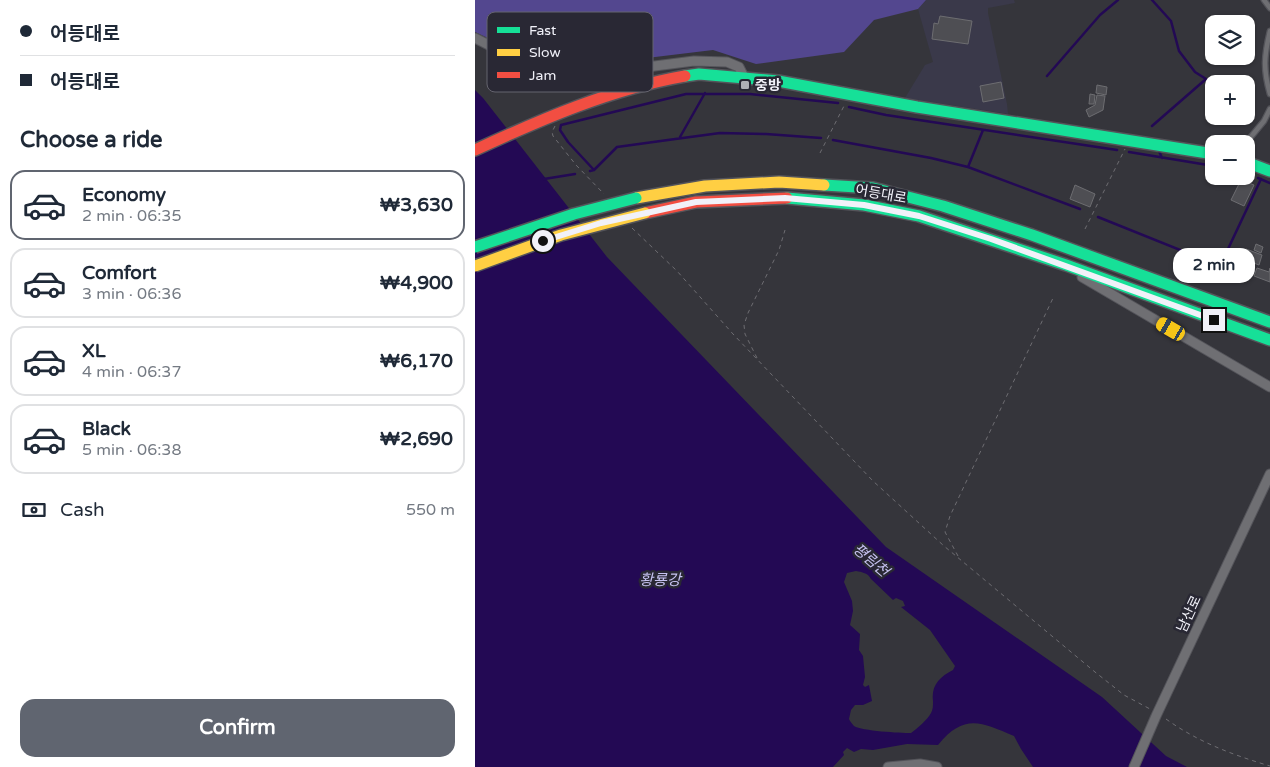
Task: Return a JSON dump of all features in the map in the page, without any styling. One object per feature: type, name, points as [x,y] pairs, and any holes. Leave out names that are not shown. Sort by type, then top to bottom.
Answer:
[{"type":"main road","points":[[653,82],[699,74],[744,77],[959,114],[1205,152]]},
{"type":"main road","points":[[475,150],[547,117],[621,92]]},
{"type":"main road","points":[[1255,165],[1270,171]]},
{"type":"main road","name":"어등대로","points":[[475,247],[574,214],[636,198],[705,186],[779,182],[873,188],[943,206],[1015,229],[1270,322]]},
{"type":"main road","name":"어등대로","points":[[475,266],[561,235],[601,223],[696,202],[785,198],[864,205],[919,216],[1056,262],[1270,340]]},
{"type":"street","points":[[475,38],[487,44]]},
{"type":"street","points":[[653,66],[694,61],[727,62],[739,67],[744,77]]},
{"type":"street","points":[[1056,262],[1270,386]]},
{"type":"street","name":"남산로","points":[[1135,767],[1157,715],[1270,474]]},
{"type":"street","points":[[889,767],[920,764],[937,767]]},
{"type":"lane","points":[[1264,0],[1270,8]]},
{"type":"lane","points":[[1270,31],[1265,52],[1265,74],[1270,94]]},
{"type":"lane","points":[[1252,135],[1264,121],[1270,109]]},
{"type":"path","points":[[821,153],[850,95]]},
{"type":"path","points":[[559,113],[553,136],[576,165],[607,198]]},
{"type":"path","points":[[1085,229],[1125,147],[1127,139]]},
{"type":"path","points":[[629,224],[677,271],[873,481],[960,558],[1109,684],[1135,702],[1201,740],[1228,752],[1270,766]]},
{"type":"path","points":[[757,358],[745,334],[744,325],[779,250],[785,230]]},
{"type":"path","points":[[960,558],[945,532],[950,516],[1054,296]]},
{"type":"shaded area","points":[[475,0],[926,0],[918,9],[874,20],[844,52],[756,64],[713,50],[653,57],[653,12],[487,12],[487,38],[475,32]]},
{"type":"shaded area","points":[[926,0],[1014,0],[1015,3],[988,8],[1008,114],[905,98],[925,65],[933,62],[918,9]]},
{"type":"water","name":"황룡강","points":[[475,90],[607,257],[886,547],[1102,697],[1166,756],[1187,767],[1033,767],[1014,736],[992,727],[973,723],[956,728],[938,745],[907,744],[873,750],[861,749],[854,752],[847,748],[843,752],[844,755],[833,767],[475,767]],"holes":[[[856,571],[868,575],[893,600],[896,598],[903,601],[905,606],[901,607],[930,630],[955,666],[953,670],[937,682],[933,691],[931,713],[911,733],[858,728],[849,719],[851,710],[855,705],[863,705],[872,701],[869,685],[865,687],[863,685],[865,677],[863,656],[859,650],[860,634],[850,625],[853,611],[852,601],[844,582],[847,573]]]},
{"type":"building","points":[[940,16],[972,21],[968,44],[932,39],[934,23],[938,24]]},
{"type":"building","points":[[1001,82],[1004,98],[983,102],[980,86]]},
{"type":"building","points":[[1097,85],[1107,87],[1106,95],[1096,93]]},
{"type":"building","points":[[1090,94],[1095,95],[1094,104],[1089,104]]},
{"type":"building","points":[[1097,95],[1105,96],[1103,110],[1089,117],[1086,110],[1095,105]]},
{"type":"building","points":[[1075,185],[1095,194],[1090,207],[1070,199]]},
{"type":"building","points":[[1238,185],[1254,185],[1244,206],[1231,200]]},
{"type":"building","points":[[1256,244],[1263,247],[1261,253],[1254,250]]},
{"type":"building","points":[[1246,249],[1262,255],[1259,265],[1243,259]]},
{"type":"building","points":[[1257,268],[1269,272],[1270,268],[1270,282],[1254,276]]},
{"type":"waterway","points":[[1047,76],[1100,15],[1118,0]]},
{"type":"waterway","points":[[1152,0],[1171,21],[1179,51],[1195,72],[1206,79],[1152,126]]},
{"type":"waterway","points":[[680,137],[705,93]]},
{"type":"waterway","points":[[594,170],[568,142],[560,130],[561,125],[686,94],[750,94],[838,103]]},
{"type":"waterway","points":[[849,107],[886,115],[1117,150]]},
{"type":"waterway","points":[[968,167],[983,130]]},
{"type":"waterway","points":[[590,171],[594,170],[617,147],[720,133],[821,138]]},
{"type":"waterway","points":[[833,140],[931,158],[968,167],[1080,209]]},
{"type":"waterway","points":[[1155,147],[1155,150],[1159,151],[1162,158]]},
{"type":"waterway","points":[[1129,152],[1205,165]]},
{"type":"waterway","points":[[544,179],[575,174]]},
{"type":"waterway","points":[[1258,178],[1270,183]]},
{"type":"waterway","points":[[1098,217],[1220,266],[1261,179]]},
{"type":"traffic: fast","points":[[685,76],[699,74],[778,81],[917,107],[1205,153]]},
{"type":"traffic: fast","points":[[1255,165],[1270,171]]},
{"type":"traffic: fast","points":[[824,185],[873,188],[943,206],[1032,235],[1270,322]]},
{"type":"traffic: fast","points":[[475,247],[574,214],[636,198]]},
{"type":"traffic: fast","points":[[787,198],[864,205],[919,216],[1066,265],[1270,340]]},
{"type":"traffic: slow","points":[[636,198],[705,186],[779,182],[824,185]]},
{"type":"traffic: slow","points":[[475,266],[561,235],[645,213]]},
{"type":"traffic: jam","points":[[653,83],[685,76]]},
{"type":"traffic: jam","points":[[475,150],[551,116],[620,92]]},
{"type":"traffic: jam","points":[[645,213],[696,202],[787,198]]},
{"type":"place","name":"중방","points":[[745,85]]},
{"type":"route","points":[[543,241],[601,223],[696,202],[785,198],[864,205],[919,216],[991,239],[1214,320]]},
{"type":"water label","name":"평림천","points":[[871,560]]}]
